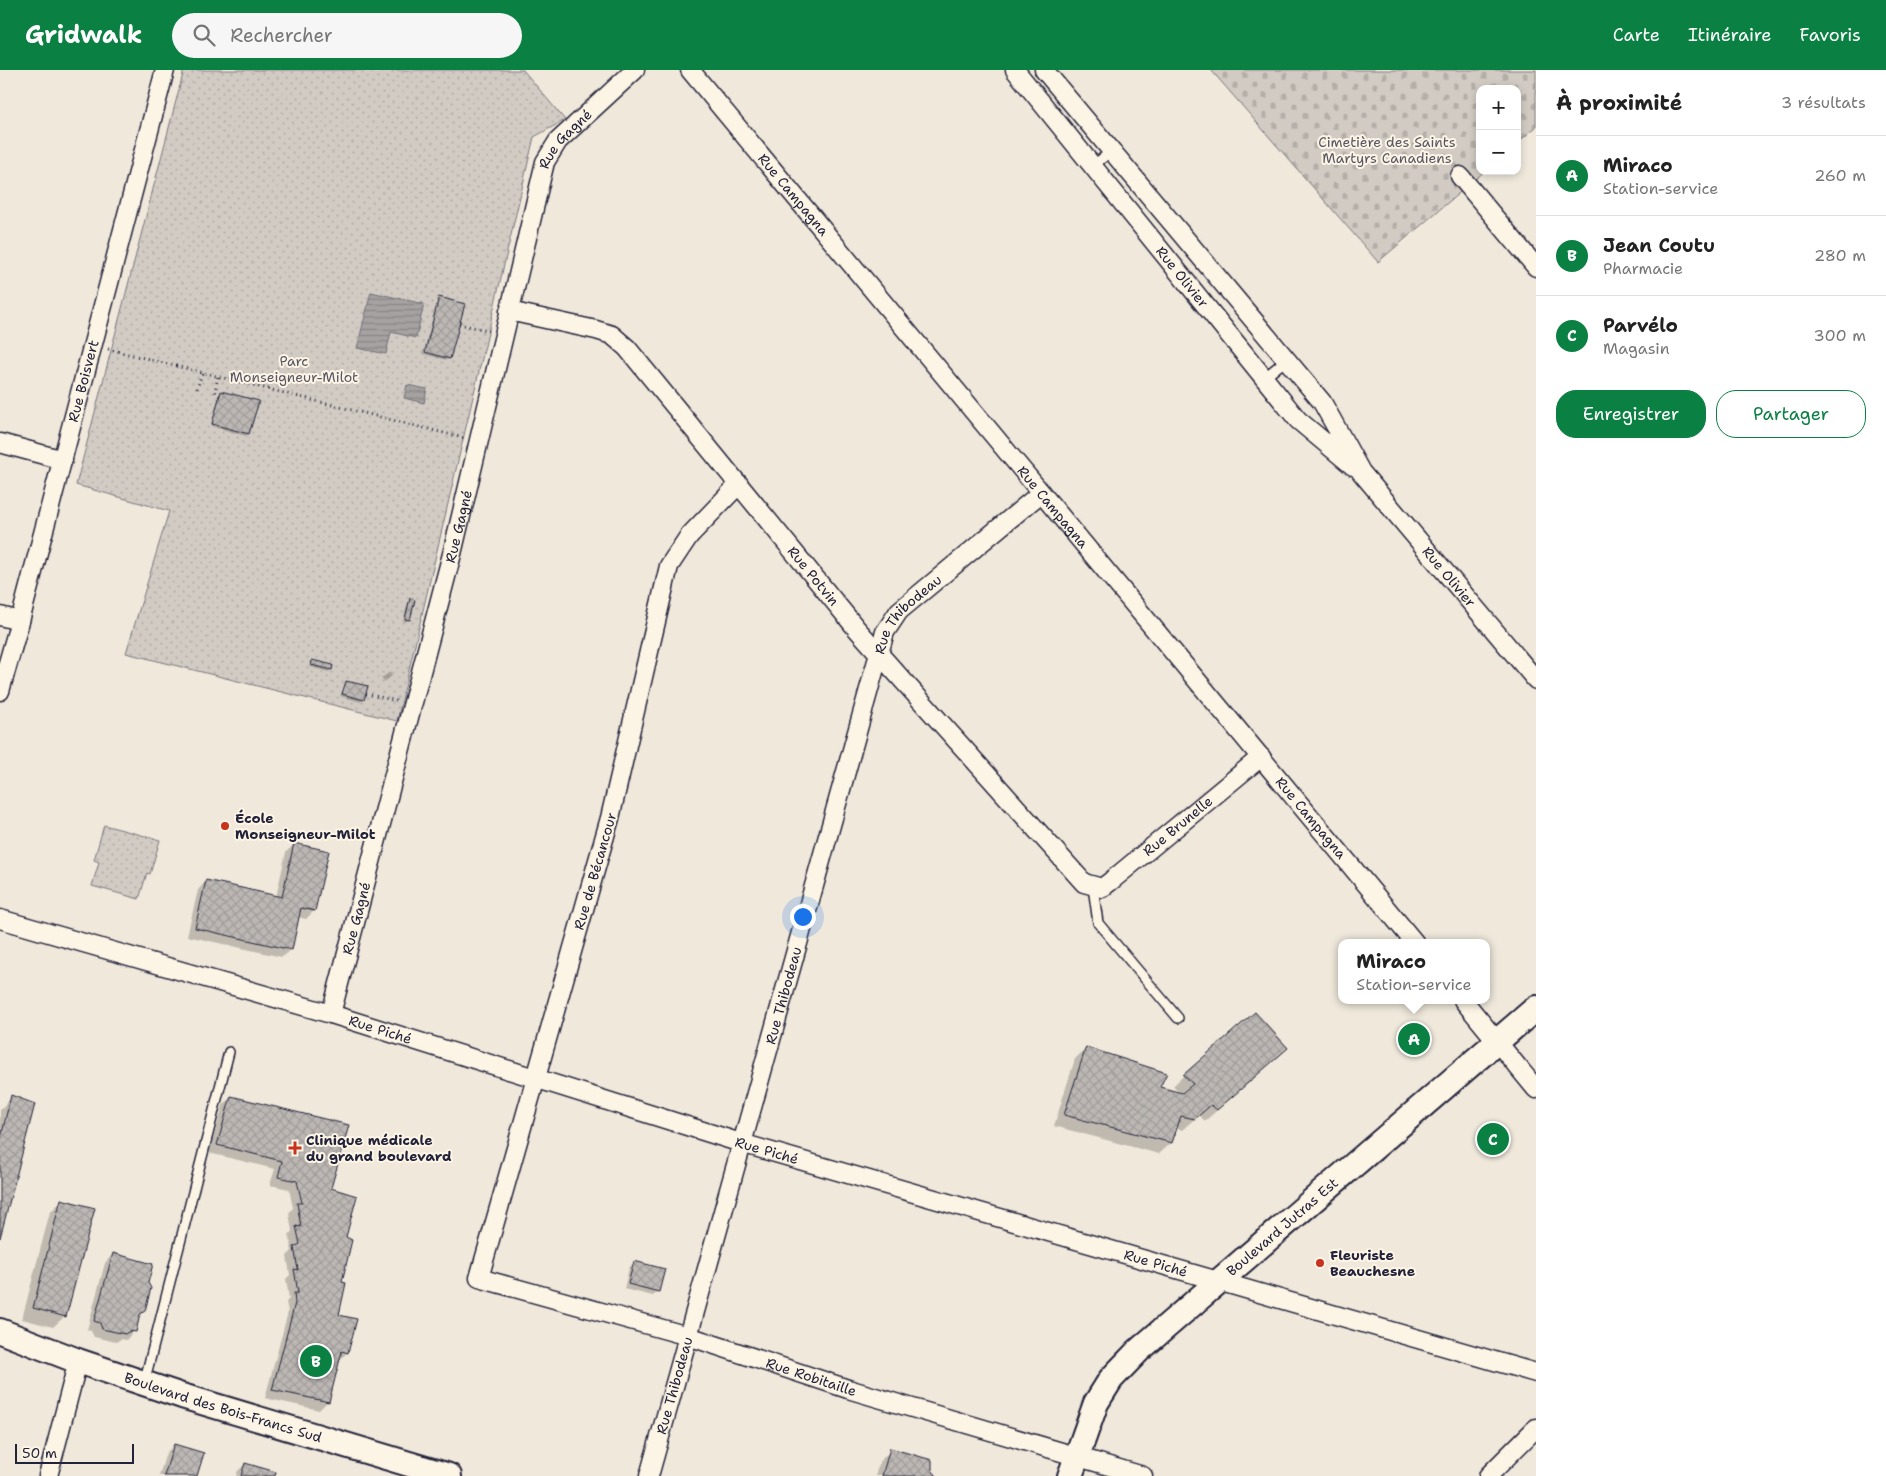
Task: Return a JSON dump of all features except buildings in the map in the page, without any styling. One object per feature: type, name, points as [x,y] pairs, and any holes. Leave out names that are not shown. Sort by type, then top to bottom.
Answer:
[{"type":"main road","name":"Boulevard Jutras Est","points":[[1074,1466],[1096,1403],[1111,1378],[1138,1351],[1536,1008]]},
{"type":"main road","name":"Boulevard des Bois-Francs Sud","points":[[0,1331],[78,1361],[182,1396],[419,1472],[449,1476]]},
{"type":"street","name":"Rue Boisvert","points":[[0,691],[63,460],[165,70]]},
{"type":"street","name":"Rue Gagné","points":[[331,1014],[479,442],[544,162],[558,141],[635,70]]},
{"type":"street","name":"Rue Campagna","points":[[690,70],[1412,939]]},
{"type":"street","name":"Rue Olivier","points":[[1014,70],[1298,420],[1362,472]]},
{"type":"street","name":"Rue Olivier","points":[[1044,70],[1322,402],[1362,472],[1536,680]]},
{"type":"street","points":[[1460,176],[1536,267]]},
{"type":"street","name":"Rue Potvin","points":[[509,311],[612,335],[627,348],[880,654],[1084,883],[1093,887]]},
{"type":"street","points":[[0,443],[63,460]]},
{"type":"street","name":"Rue de Bécancour","points":[[480,1278],[610,818],[669,566],[689,536],[739,484]]},
{"type":"street","name":"Rue Thibodeau","points":[[649,1476],[885,632],[900,611],[1042,493]]},
{"type":"street","points":[[0,616],[20,621]]},
{"type":"street","name":"Rue Brunelle","points":[[1093,887],[1102,888],[1112,881],[1260,757]]},
{"type":"street","name":"Rue Piché","points":[[0,918],[331,1014],[741,1143],[1536,1373]]},
{"type":"street","points":[[1466,1004],[1536,1089]]},
{"type":"street","name":"Rue Robitaille","points":[[480,1278],[688,1336],[1074,1466],[1143,1476]]},
{"type":"street","points":[[48,1476],[78,1361]]},
{"type":"street","points":[[1488,1476],[1536,1428]]},
{"type":"lane","points":[[1092,166],[1112,151]]},
{"type":"lane","points":[[1264,378],[1286,360]]},
{"type":"lane","points":[[1093,887],[1098,923],[1178,1018]]},
{"type":"lane","points":[[144,1383],[229,1052]]},
{"type":"path","points":[[459,324],[504,334]]},
{"type":"path","points":[[93,346],[479,442]]},
{"type":"path","points":[[197,389],[202,373]]},
{"type":"path","points":[[218,377],[215,390],[216,394],[220,396]]},
{"type":"path","points":[[366,694],[412,705]]},
{"type":"green space","name":"Parc Monseigneur-Milot","points":[[184,70],[523,70],[565,120],[534,137],[397,721],[126,653],[169,511],[76,485]]},
{"type":"green space","name":"Cimetière des Saints Martyrs Canadiens","points":[[1211,70],[1536,70],[1536,127],[1521,140],[1521,85],[1476,85],[1476,175],[1480,175],[1378,262]]},
{"type":"green space","points":[[104,825],[160,840],[150,874],[147,873],[139,899],[92,886],[99,862],[94,860]]},
{"type":"shaded area","points":[[371,292],[424,304],[416,338],[391,332],[386,354],[357,348]]},
{"type":"shaded area","points":[[407,385],[427,389],[424,403],[404,398]]},
{"type":"place","name":"École Monseigneur-Milot","points":[[225,826]]},
{"type":"place","name":"Miraco","points":[[1414,1039]]},
{"type":"place","name":"Parvélo","points":[[1493,1139]]},
{"type":"place","name":"Clinique médicale du grand boulevard","points":[[295,1148]]},
{"type":"place","name":"Fleuriste Beauchesne","points":[[1320,1263]]},
{"type":"place","name":"Jean Coutu","points":[[316,1361]]}]
